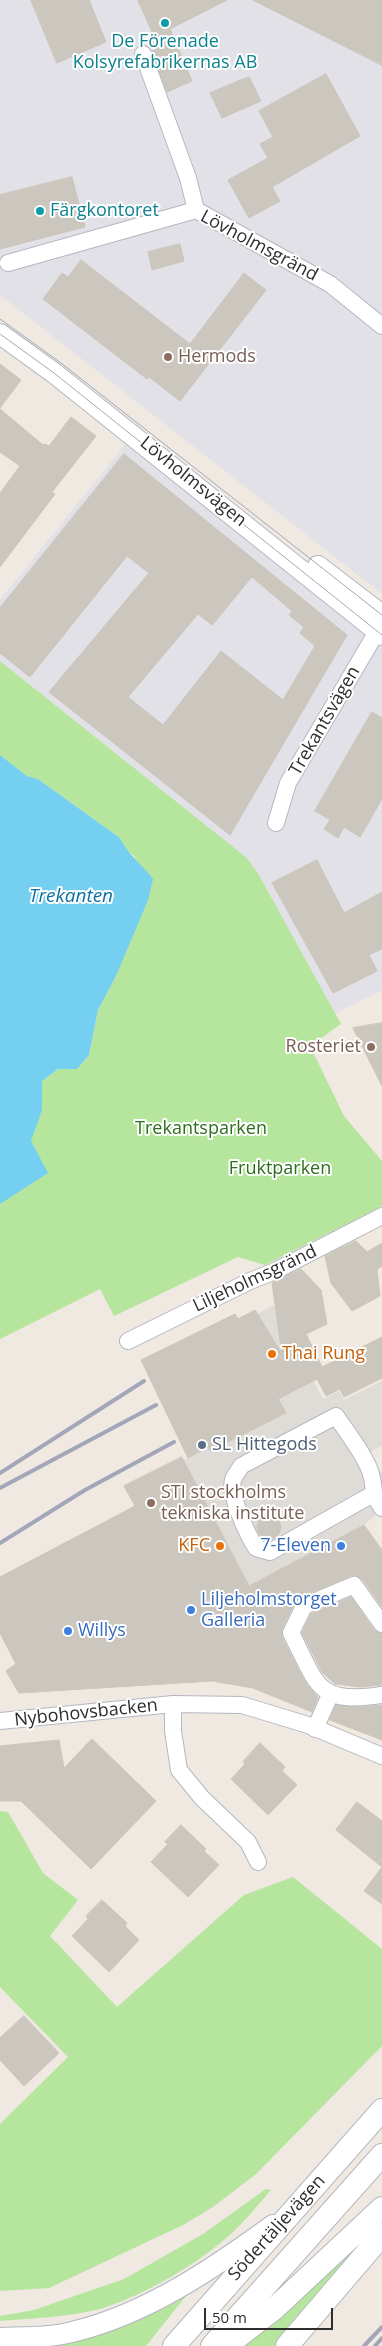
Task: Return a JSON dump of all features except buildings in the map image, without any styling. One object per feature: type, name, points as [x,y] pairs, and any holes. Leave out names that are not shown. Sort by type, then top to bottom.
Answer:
[{"type":"main road","name":"Södertäljevägen","points":[[174,2346],[382,2110]]},
{"type":"main road","name":"Södertäljevägen","points":[[212,2346],[382,2155]]},
{"type":"main road","points":[[226,2346],[275,2308],[382,2208]]},
{"type":"main road","points":[[287,2346],[382,2235]]},
{"type":"street","points":[[143,54],[188,178],[196,210]]},
{"type":"street","name":"Lövholmsgränd","points":[[8,263],[196,210],[330,284],[382,326]]},
{"type":"street","name":"Lövholmsvägen","points":[[0,319],[61,363],[381,626]]},
{"type":"street","name":"Lövholmsvägen","points":[[0,334],[54,373],[381,626]]},
{"type":"street","name":"Trekantsvägen","points":[[276,823],[288,783],[381,626]]},
{"type":"street","name":"Liljeholmsgränd","points":[[128,1341],[250,1281],[275,1271],[382,1216]]},
{"type":"street","points":[[373,1494],[270,1552],[256,1548],[248,1536],[232,1489],[233,1478],[241,1466],[336,1416],[353,1440],[371,1474],[373,1494],[382,1508]]},
{"type":"street","points":[[382,1624],[354,1585],[304,1606],[292,1633],[320,1688],[330,1695],[357,1699],[382,1696]]},
{"type":"street","points":[[315,1728],[330,1695]]},
{"type":"street","name":"Nybohovsbacken","points":[[173,1704],[173,1731],[179,1770],[202,1798],[248,1842],[258,1862]]},
{"type":"street","name":"Nybohovsbacken","points":[[3,1717],[173,1704],[242,1705],[315,1728],[382,1756]]},
{"type":"street","points":[[0,2338],[74,2332],[129,2312],[165,2295],[227,2259],[293,2211]]},
{"type":"shaded area","points":[[0,0],[382,0],[382,594],[0,295]]},
{"type":"shaded area","points":[[127,442],[382,643],[382,990],[335,1014],[259,875],[247,858],[0,661],[0,600]]},
{"type":"shaded area","points":[[274,1305],[323,1399],[339,1391],[344,1400],[382,1381],[382,1446],[366,1454],[382,1473],[382,1510],[364,1525],[249,1586],[184,1460],[208,1447],[211,1451],[286,1413],[278,1399],[295,1390],[257,1314]],"holes":[[[270,1514],[279,1520],[282,1525],[279,1535],[270,1539],[260,1535],[257,1525],[264,1516]]]},
{"type":"green space","name":"Trekantsparken","points":[[0,661],[247,858],[259,875],[341,1024],[310,1046],[344,1116],[382,1161],[382,1206],[265,1265],[238,1257],[114,1316],[100,1289],[0,1339],[0,1204],[30,1141],[42,1110],[42,1081],[58,1069],[77,1069],[89,1055],[98,1010],[116,976],[135,857],[124,848],[120,838],[38,779],[27,776],[0,755]]},
{"type":"green space","points":[[0,1811],[8,1812],[43,1873],[78,1900],[50,1936],[117,2007],[244,1895],[293,1877],[382,1949],[382,2046],[256,2174],[213,2207],[183,2225],[49,2288],[0,2291],[0,2124],[68,2057],[0,1987]]},
{"type":"green space","points":[[266,2189],[271,2190],[242,2223],[212,2250],[184,2269],[138,2294],[109,2306],[83,2313],[0,2321],[0,2316],[34,2310],[124,2279],[203,2234]]},
{"type":"green space","points":[[368,2234],[274,2346],[242,2346]]},
{"type":"green space","points":[[194,2286],[146,2346],[0,2346]]},
{"type":"water","name":"Trekanten","points":[[0,755],[27,776],[38,779],[120,838],[130,854],[153,879],[148,900],[116,976],[98,1010],[89,1055],[77,1069],[58,1069],[42,1081],[42,1110],[31,1141],[48,1173],[0,1204]]},
{"type":"tram line","points":[[0,319],[61,363],[382,615]]},
{"type":"tram line","points":[[0,334],[54,373],[382,635]]},
{"type":"railway","points":[[0,1473],[144,1381]]},
{"type":"railway","points":[[0,1488],[156,1405]]},
{"type":"railway","points":[[0,1543],[85,1490],[174,1442]]},
{"type":"railway","points":[[364,2346],[382,2327]]},
{"type":"railway","points":[[375,2346],[382,2338]]},
{"type":"place","name":"De Förenade Kolsyrefabrikernas AB","points":[[165,23]]},
{"type":"place","name":"Färgkontoret","points":[[40,211]]},
{"type":"place","name":"Hermods","points":[[168,357]]},
{"type":"place","name":"Rosteriet","points":[[371,1047]]},
{"type":"place","name":"Thai Rung","points":[[272,1354]]},
{"type":"place","name":"SL Hittegods","points":[[202,1445]]},
{"type":"place","name":"STI stockholms tekniska institute","points":[[151,1503]]},
{"type":"place","name":"KFC","points":[[220,1546]]},
{"type":"place","name":"7-Eleven","points":[[341,1546]]},
{"type":"place","name":"Liljeholmstorget Galleria","points":[[191,1610]]},
{"type":"place","name":"Willys","points":[[68,1631]]},
{"type":"park label","name":"Fruktparken","points":[[280,1169]]}]
